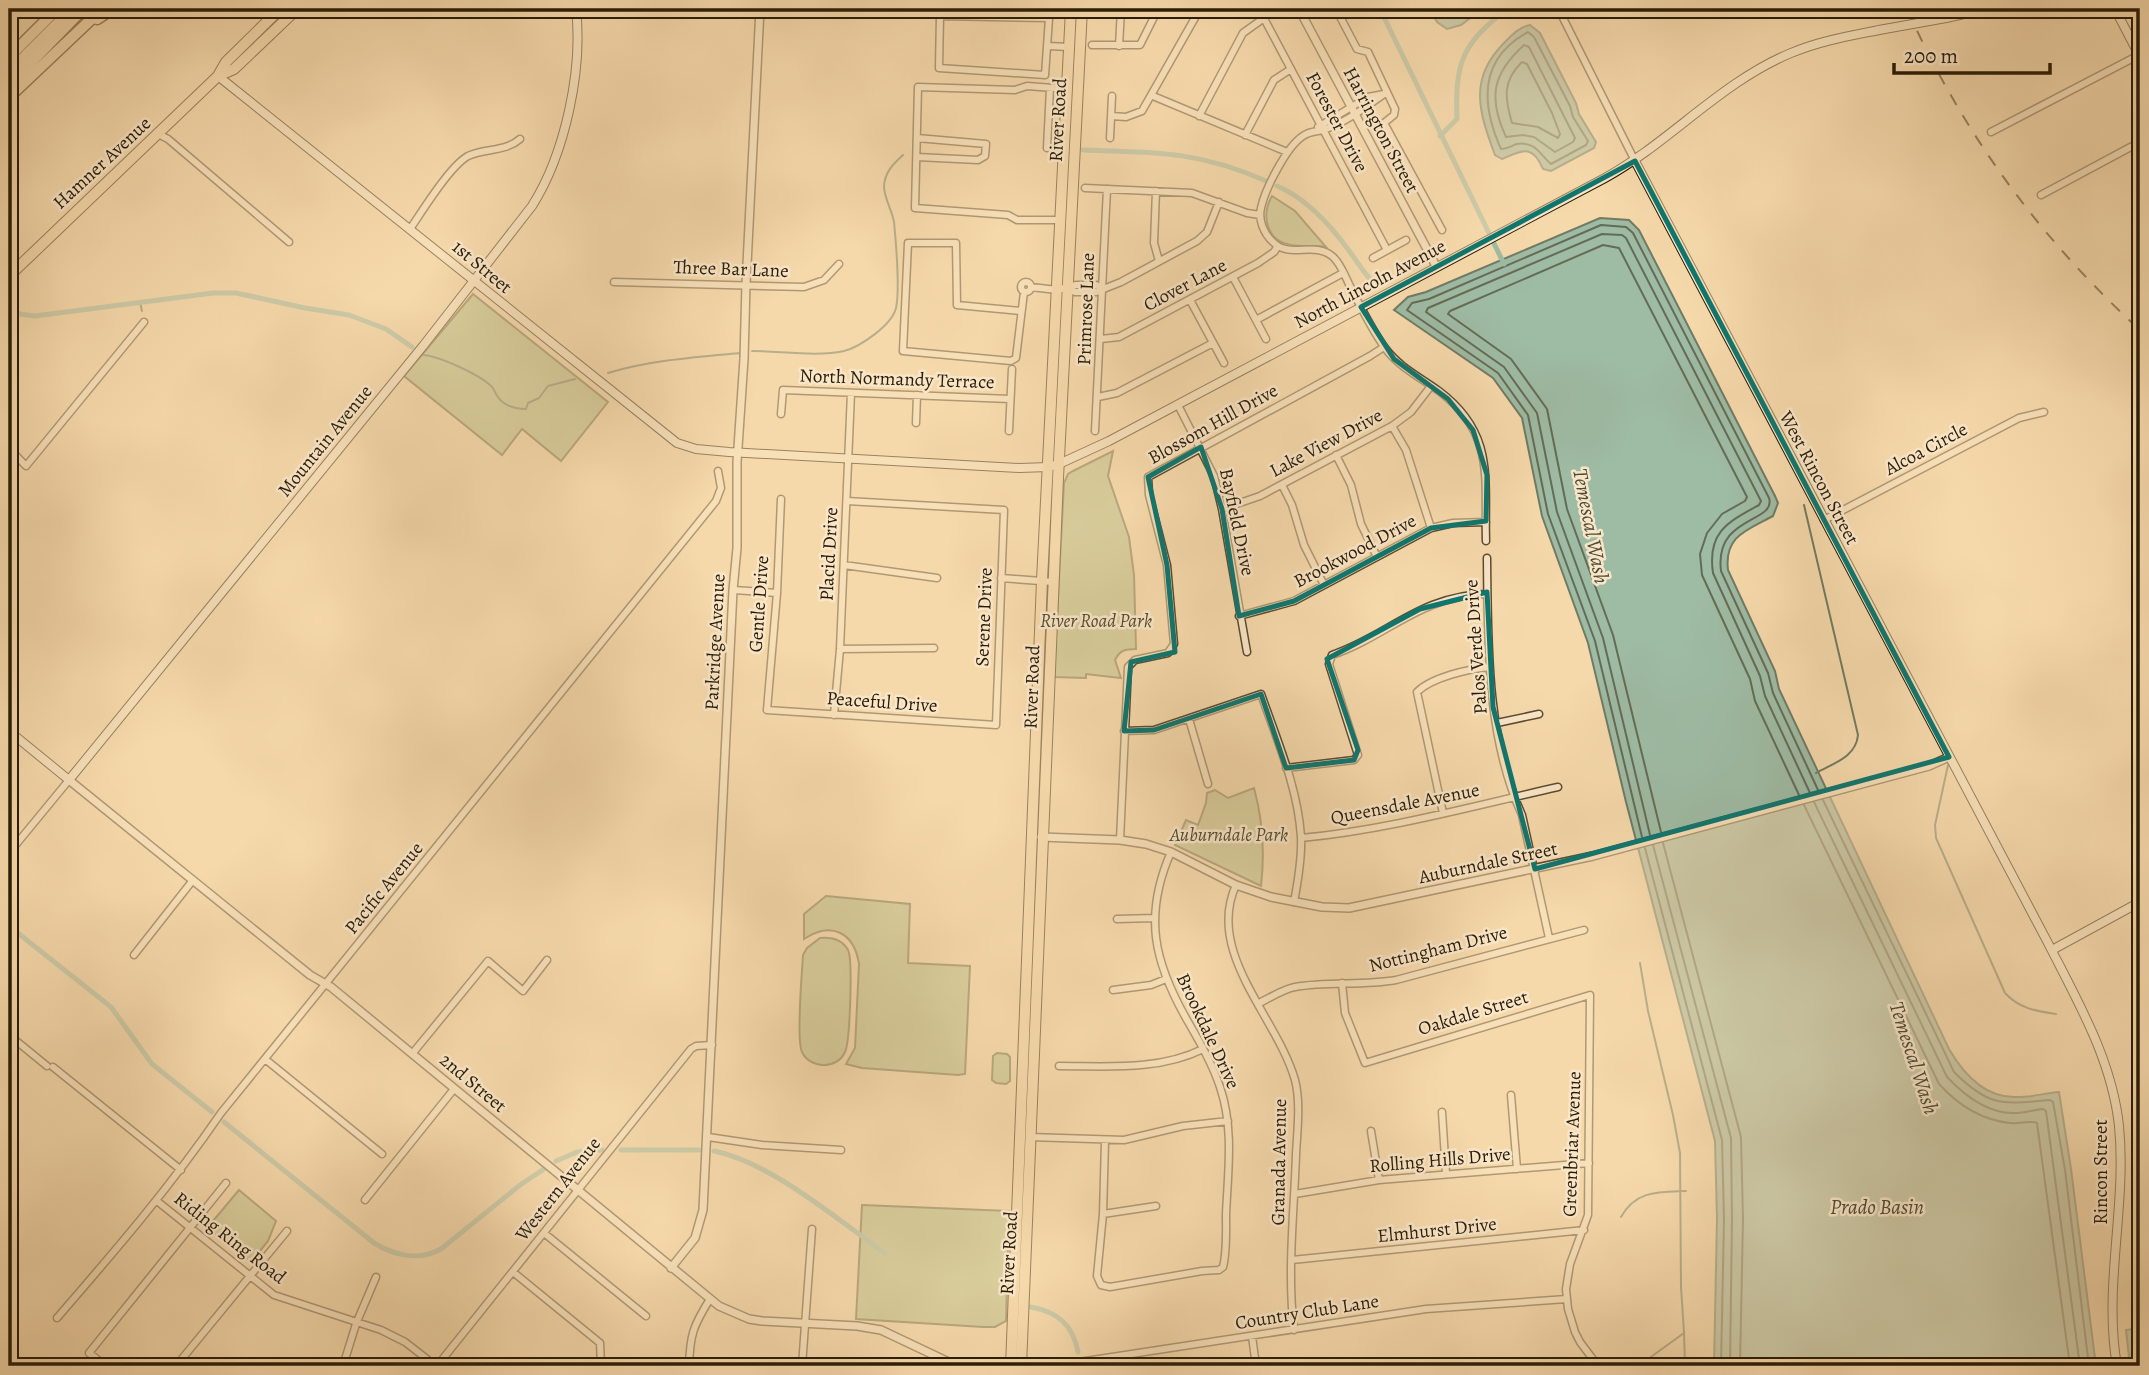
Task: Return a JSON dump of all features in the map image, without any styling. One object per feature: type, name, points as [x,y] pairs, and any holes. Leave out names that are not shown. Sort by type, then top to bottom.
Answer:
[{"type":"highway","points":[[9,57],[57,9]]},
{"type":"highway","points":[[9,72],[72,9]]},
{"type":"highway","points":[[9,85],[83,9]]},
{"type":"highway","points":[[9,97],[102,9]]},
{"type":"highway","points":[[85,26],[112,9]]},
{"type":"main road","name":"Hamner Avenue","points":[[9,276],[218,76],[226,62],[280,9]]},
{"type":"main road","name":"Hamner Avenue","points":[[218,76],[234,69],[297,9]]},
{"type":"main road","name":"Mountain Avenue","points":[[69,780],[423,346],[532,206],[550,170],[576,70],[579,32],[576,9]]},
{"type":"main road","name":"River Road","points":[[1062,289],[1060,220],[1071,9]]},
{"type":"main road","name":"River Road","points":[[1021,1366],[1038,837],[1042,580],[1053,465],[1062,289],[1082,9]]},
{"type":"main road","name":"North Lincoln Avenue","points":[[738,453],[1020,468],[1053,465],[1109,441],[1635,160],[1726,90],[1789,53],[1827,40],[1986,9]]},
{"type":"main road","points":[[2115,9],[2140,56]]},
{"type":"main road","name":"1st Street","points":[[218,76],[677,443],[696,449],[738,453]]},
{"type":"main road","name":"West Rincon Street","points":[[1635,160],[2052,950]]},
{"type":"main road","name":"River Road","points":[[1038,837],[1054,582],[1053,465]]},
{"type":"main road","name":"2nd Street","points":[[9,731],[69,780]]},
{"type":"main road","points":[[2052,950],[2140,902]]},
{"type":"main road","name":"Rincon Street","points":[[2052,950],[2098,1043],[2116,1104],[2120,1153],[2112,1319],[2116,1366]]},
{"type":"main road","name":"River Road","points":[[1011,1366],[1027,1137]]},
{"type":"street","name":"Parkridge Avenue","points":[[671,1268],[695,1238],[702,1219],[708,1142],[760,9]]},
{"type":"street","points":[[1119,46],[1121,9]]},
{"type":"street","points":[[1092,45],[1140,44],[1158,9]]},
{"type":"street","points":[[1111,116],[1126,117],[1142,111],[1153,96],[1200,9]]},
{"type":"street","name":"Forester Drive","points":[[1259,9],[1387,250]]},
{"type":"street","name":"Harrington Street","points":[[1299,9],[1436,266]]},
{"type":"street","points":[[1336,9],[1357,49],[1368,52],[1395,109],[1394,114],[1384,123],[1442,230]]},
{"type":"street","points":[[940,16],[1049,18],[1048,46],[1045,75],[939,68],[940,16]]},
{"type":"street","points":[[1199,116],[1243,33],[1264,18]]},
{"type":"street","name":"West Rincon Street","points":[[1563,18],[1635,160]]},
{"type":"street","points":[[2130,38],[2140,33]]},
{"type":"street","points":[[1048,46],[1069,47]]},
{"type":"street","points":[[1991,132],[2140,56]]},
{"type":"street","points":[[1245,135],[1274,80],[1291,69]]},
{"type":"street","points":[[1060,220],[1017,220],[1008,215],[915,208],[919,87],[1016,90],[1027,86],[1067,89]]},
{"type":"street","points":[[1047,148],[1050,88]]},
{"type":"street","points":[[1386,93],[1368,97],[1352,111],[1302,136],[1287,152],[1265,196],[1261,221],[1267,234],[1278,246],[1294,250],[1318,249],[1333,257],[1384,347],[1404,368],[1448,399],[1464,416],[1480,444],[1487,475],[1486,541]]},
{"type":"street","points":[[1110,138],[1112,96]]},
{"type":"street","points":[[1153,96],[1287,152]]},
{"type":"street","points":[[158,134],[289,242]]},
{"type":"street","points":[[917,138],[986,144],[985,156],[978,160],[917,158]]},
{"type":"street","points":[[410,229],[450,173],[465,158],[505,148],[520,139]]},
{"type":"street","points":[[2041,195],[2140,142]]},
{"type":"street","points":[[1084,188],[1192,193],[1260,215]]},
{"type":"street","name":"Primrose Lane","points":[[1095,431],[1107,189]]},
{"type":"street","points":[[1156,191],[1154,243],[1159,261]]},
{"type":"street","points":[[1021,312],[957,305],[956,243],[908,243],[903,351],[1011,361],[1016,358],[1024,292],[1029,292],[1031,287],[1096,292],[1121,282],[1197,241],[1207,232],[1219,202]]},
{"type":"street","points":[[1373,258],[1406,240]]},
{"type":"street","name":"Clover Lane","points":[[1101,339],[1119,337],[1190,300],[1275,252],[1278,246]]},
{"type":"street","name":"Three Bar Lane","points":[[614,282],[804,287],[824,280],[839,264]]},
{"type":"street","points":[[1256,320],[1343,273]]},
{"type":"street","points":[[1233,277],[1266,339]]},
{"type":"street","points":[[1190,300],[1224,363]]},
{"type":"street","points":[[9,448],[26,466],[144,322]]},
{"type":"street","points":[[1098,397],[1117,393],[1213,343]]},
{"type":"street","name":"Blossom Hill Drive","points":[[1120,840],[1128,667],[1135,660],[1168,653],[1174,644],[1167,565],[1147,480],[1154,472],[1384,347]]},
{"type":"street","points":[[1009,431],[1012,369]]},
{"type":"street","name":"Lake View Drive","points":[[1222,509],[1238,505],[1282,485],[1392,426],[1411,412],[1431,386]]},
{"type":"street","name":"North Normandy Terrace","points":[[781,414],[783,390],[1010,399]]},
{"type":"street","name":"Placid Drive","points":[[834,715],[840,649],[851,393]]},
{"type":"street","points":[[916,423],[917,395]]},
{"type":"street","name":"Bayfield Drive","points":[[1178,404],[1214,475],[1247,652]]},
{"type":"street","name":"Alcoa Circle","points":[[1824,520],[2019,418],[2044,412]]},
{"type":"street","points":[[1392,426],[1406,450],[1431,528]]},
{"type":"street","points":[[1336,455],[1351,485],[1360,524],[1377,557]]},
{"type":"street","name":"Pacific Avenue","points":[[57,1318],[158,1201],[221,1113],[716,501],[721,488],[718,471]]},
{"type":"street","points":[[1282,485],[1292,505],[1304,545],[1324,585]]},
{"type":"street","name":"Gentle Drive","points":[[767,710],[777,593],[781,499]]},
{"type":"street","name":"Serene Drive","points":[[847,501],[1004,510],[996,725]]},
{"type":"street","name":"Brookwood Drive","points":[[1239,616],[1278,607],[1431,528],[1452,523],[1486,522]]},
{"type":"street","name":"Palos Verde Drive","points":[[1487,558],[1489,667],[1497,723],[1514,797],[1522,815],[1549,938]]},
{"type":"street","points":[[844,565],[937,578]]},
{"type":"street","points":[[1001,578],[1054,582]]},
{"type":"street","points":[[733,590],[777,593]]},
{"type":"street","points":[[1286,768],[1354,760],[1358,755],[1329,664],[1332,655],[1420,609],[1450,599],[1487,594]]},
{"type":"street","points":[[840,649],[934,649]]},
{"type":"street","points":[[1443,813],[1418,692],[1452,675],[1489,667]]},
{"type":"street","points":[[1124,731],[1154,730],[1261,694],[1298,811],[1301,838],[1294,902]]},
{"type":"street","name":"Peaceful Drive","points":[[767,710],[996,725]]},
{"type":"street","points":[[1497,723],[1539,714]]},
{"type":"street","points":[[1189,719],[1208,784]]},
{"type":"street","name":"Auburndale Street","points":[[1038,837],[1120,840],[1146,844],[1171,852],[1236,884],[1271,897],[1331,908],[1358,907],[1630,847],[1929,766],[1949,757]]},
{"type":"street","name":"Mountain Avenue","points":[[9,853],[69,780]]},
{"type":"street","name":"2nd Street","points":[[69,780],[310,975],[326,984],[710,1299],[749,1319],[881,1330],[957,1366]]},
{"type":"street","name":"Queensdale Avenue","points":[[1301,838],[1328,836],[1558,787]]},
{"type":"street","name":"Brookdale Drive","points":[[1103,1214],[1097,1276],[1101,1285],[1110,1287],[1202,1270],[1219,1270],[1223,1267],[1228,1121],[1220,1085],[1159,960],[1155,918],[1159,889],[1171,852]]},
{"type":"street","points":[[134,954],[193,880]]},
{"type":"street","name":"Granada Avenue","points":[[1236,884],[1229,906],[1229,937],[1245,979],[1287,1054],[1296,1085],[1290,1296],[1294,1330]]},
{"type":"street","points":[[1117,919],[1155,918]]},
{"type":"street","name":"Nottingham Drive","points":[[1259,1003],[1293,987],[1373,984],[1396,980],[1584,930]]},
{"type":"street","points":[[412,1054],[488,961],[523,991],[547,960]]},
{"type":"street","points":[[1113,990],[1151,985],[1166,979]]},
{"type":"street","name":"Oakdale Street","points":[[1342,984],[1345,1013],[1365,1063],[1590,995]]},
{"type":"street","name":"Greenbriar Avenue","points":[[1590,995],[1588,1215],[1568,1272],[1567,1299],[1575,1332],[1596,1364]]},
{"type":"street","points":[[9,1035],[181,1170]]},
{"type":"street","name":"Western Avenue","points":[[436,1366],[691,1049],[695,1046],[712,1045]]},
{"type":"street","points":[[1059,1066],[1147,1065],[1203,1049]]},
{"type":"street","points":[[265,1059],[382,1154]]},
{"type":"street","points":[[365,1200],[453,1089]]},
{"type":"street","points":[[1511,1095],[1517,1169]]},
{"type":"street","points":[[1442,1112],[1446,1174]]},
{"type":"street","points":[[1027,1137],[1105,1140],[1138,1138],[1183,1126],[1228,1121]]},
{"type":"street","points":[[1371,1131],[1379,1180]]},
{"type":"street","points":[[1105,1140],[1103,1214],[1156,1206]]},
{"type":"street","points":[[708,1142],[841,1150]]},
{"type":"street","name":"Rolling Hills Drive","points":[[1295,1194],[1379,1180],[1589,1163]]},
{"type":"street","points":[[106,1366],[89,1353],[226,1183]]},
{"type":"street","name":"Riding Ring Road","points":[[158,1201],[274,1295],[381,1330],[405,1342],[436,1366]]},
{"type":"street","points":[[802,1366],[812,1229]]},
{"type":"street","name":"Elmhurst Drive","points":[[1292,1260],[1584,1230]]},
{"type":"street","points":[[176,1366],[287,1231]]},
{"type":"street","points":[[544,1233],[646,1316]]},
{"type":"street","points":[[513,1272],[600,1343],[601,1366]]},
{"type":"street","points":[[343,1366],[356,1324],[376,1277]]},
{"type":"street","points":[[2140,1293],[2137,1315],[2140,1338]]},
{"type":"street","points":[[689,1366],[690,1342],[695,1323],[710,1299]]},
{"type":"street","name":"Country Club Lane","points":[[1053,1366],[1426,1309],[1567,1299]]},
{"type":"street","points":[[1252,1336],[1256,1366]]},
{"type":"street","points":[[1537,1366],[1596,1364]]},
{"type":"highlighted area","points":[[1635,161],[1949,757],[1535,869],[1493,707],[1487,592],[1420,609],[1327,659],[1358,750],[1354,760],[1286,768],[1261,694],[1154,730],[1124,731],[1131,662],[1175,652],[1167,565],[1148,477],[1201,447],[1222,509],[1239,616],[1294,601],[1431,528],[1486,521],[1487,475],[1473,430],[1448,399],[1394,359],[1361,307]]},
{"type":"green space","points":[[1272,196],[1295,211],[1326,247],[1291,245],[1276,238],[1271,233],[1267,219]]},
{"type":"green space","points":[[473,294],[608,402],[561,461],[522,429],[502,455],[404,376]]},
{"type":"green space","name":"River Road Park","points":[[1113,451],[1108,476],[1129,537],[1134,575],[1136,649],[1123,651],[1115,660],[1121,678],[1086,674],[1086,678],[1054,677],[1064,483],[1068,474]]},
{"type":"green space","name":"Auburndale Park","points":[[1254,788],[1262,837],[1261,886],[1175,845],[1186,820],[1198,825],[1207,793],[1215,790],[1228,798]]},
{"type":"green space","points":[[826,896],[910,904],[908,963],[970,966],[965,1074],[862,1068],[846,1064],[855,1048],[859,964],[856,953],[847,937],[840,933],[823,931],[804,939],[804,914]]},
{"type":"green space","points":[[820,938],[832,938],[843,943],[850,957],[847,1045],[841,1058],[824,1065],[806,1058],[802,1052],[799,1034],[803,955],[807,948]]},
{"type":"green space","points":[[997,1053],[1010,1057],[1010,1081],[1006,1084],[992,1080],[993,1056]]},
{"type":"green space","points":[[239,1190],[276,1221],[268,1241],[251,1262],[207,1228]]},
{"type":"green space","points":[[862,1205],[1009,1211],[1006,1321],[995,1327],[983,1327],[856,1319]]},
{"type":"water","points":[[1430,9],[1482,9],[1461,25],[1447,29],[1437,22]]},
{"type":"water","points":[[1530,25],[1540,33],[1579,114],[1596,142],[1594,148],[1551,171],[1543,169],[1535,155],[1530,152],[1521,152],[1502,159],[1495,155],[1481,110],[1481,83],[1493,56],[1516,32]]},
{"type":"water","name":"Prado Basin","points":[[1600,218],[1629,220],[1639,230],[1778,503],[1773,516],[1746,530],[1734,542],[1728,558],[1728,570],[1775,671],[1779,689],[1949,1049],[1968,1075],[1993,1093],[2020,1097],[2059,1092],[2096,1366],[1714,1366],[1717,1219],[1715,1141],[1626,802],[1588,643],[1542,516],[1522,418],[1493,378],[1394,310],[1408,297],[1426,292]]},
{"type":"water","points":[[2140,1328],[2140,1366],[2130,1366],[2126,1330]]},
{"type":"waterway","name":"Temescal Wash","points":[[1380,9],[1504,264]]},
{"type":"waterway","points":[[1440,136],[1457,119],[1458,83],[1464,56],[1480,33],[1507,9]]},
{"type":"waterway","points":[[1083,150],[1176,155],[1219,164],[1266,181]]},
{"type":"waterway","points":[[752,351],[810,354],[844,351],[866,340],[893,315],[898,278],[894,222],[884,186],[890,169],[903,155]]},
{"type":"waterway","points":[[1277,186],[1318,214],[1377,286]]},
{"type":"waterway","points":[[9,310],[35,316],[213,293],[236,293],[349,315],[386,329],[412,347]]},
{"type":"waterway","points":[[140,302],[142,311]]},
{"type":"waterway","points":[[608,373],[657,362],[741,353]]},
{"type":"waterway","points":[[423,355],[448,362],[477,376],[493,387],[502,401],[517,408],[526,409],[528,403],[539,398],[548,386],[575,379]]},
{"type":"waterway","points":[[1804,505],[1858,735],[1849,754],[1816,773]]},
{"type":"waterway","points":[[1948,765],[1935,825],[1936,838],[2005,993],[2022,1006],[2056,1014]]},
{"type":"waterway","points":[[9,926],[111,1007],[152,1064],[212,1112]]},
{"type":"waterway","points":[[1640,963],[1680,1153],[1684,1333],[1644,1362]]},
{"type":"waterway","points":[[224,1122],[374,1243],[399,1254],[416,1256],[441,1249],[544,1169]]},
{"type":"waterway","points":[[556,1161],[577,1152],[602,1150]]},
{"type":"waterway","points":[[621,1150],[699,1150]]},
{"type":"waterway","points":[[714,1151],[735,1157],[780,1179],[885,1253]]},
{"type":"waterway","points":[[1621,1217],[1627,1208],[1641,1197],[1686,1191]]},
{"type":"waterway","points":[[1031,1307],[1049,1312],[1063,1321],[1072,1334],[1078,1352]]},
{"type":"waterway","points":[[1684,1333],[1685,1366]]},
{"type":"railway","points":[[1907,9],[1953,98],[2007,182],[2069,259],[2140,330]]}]
